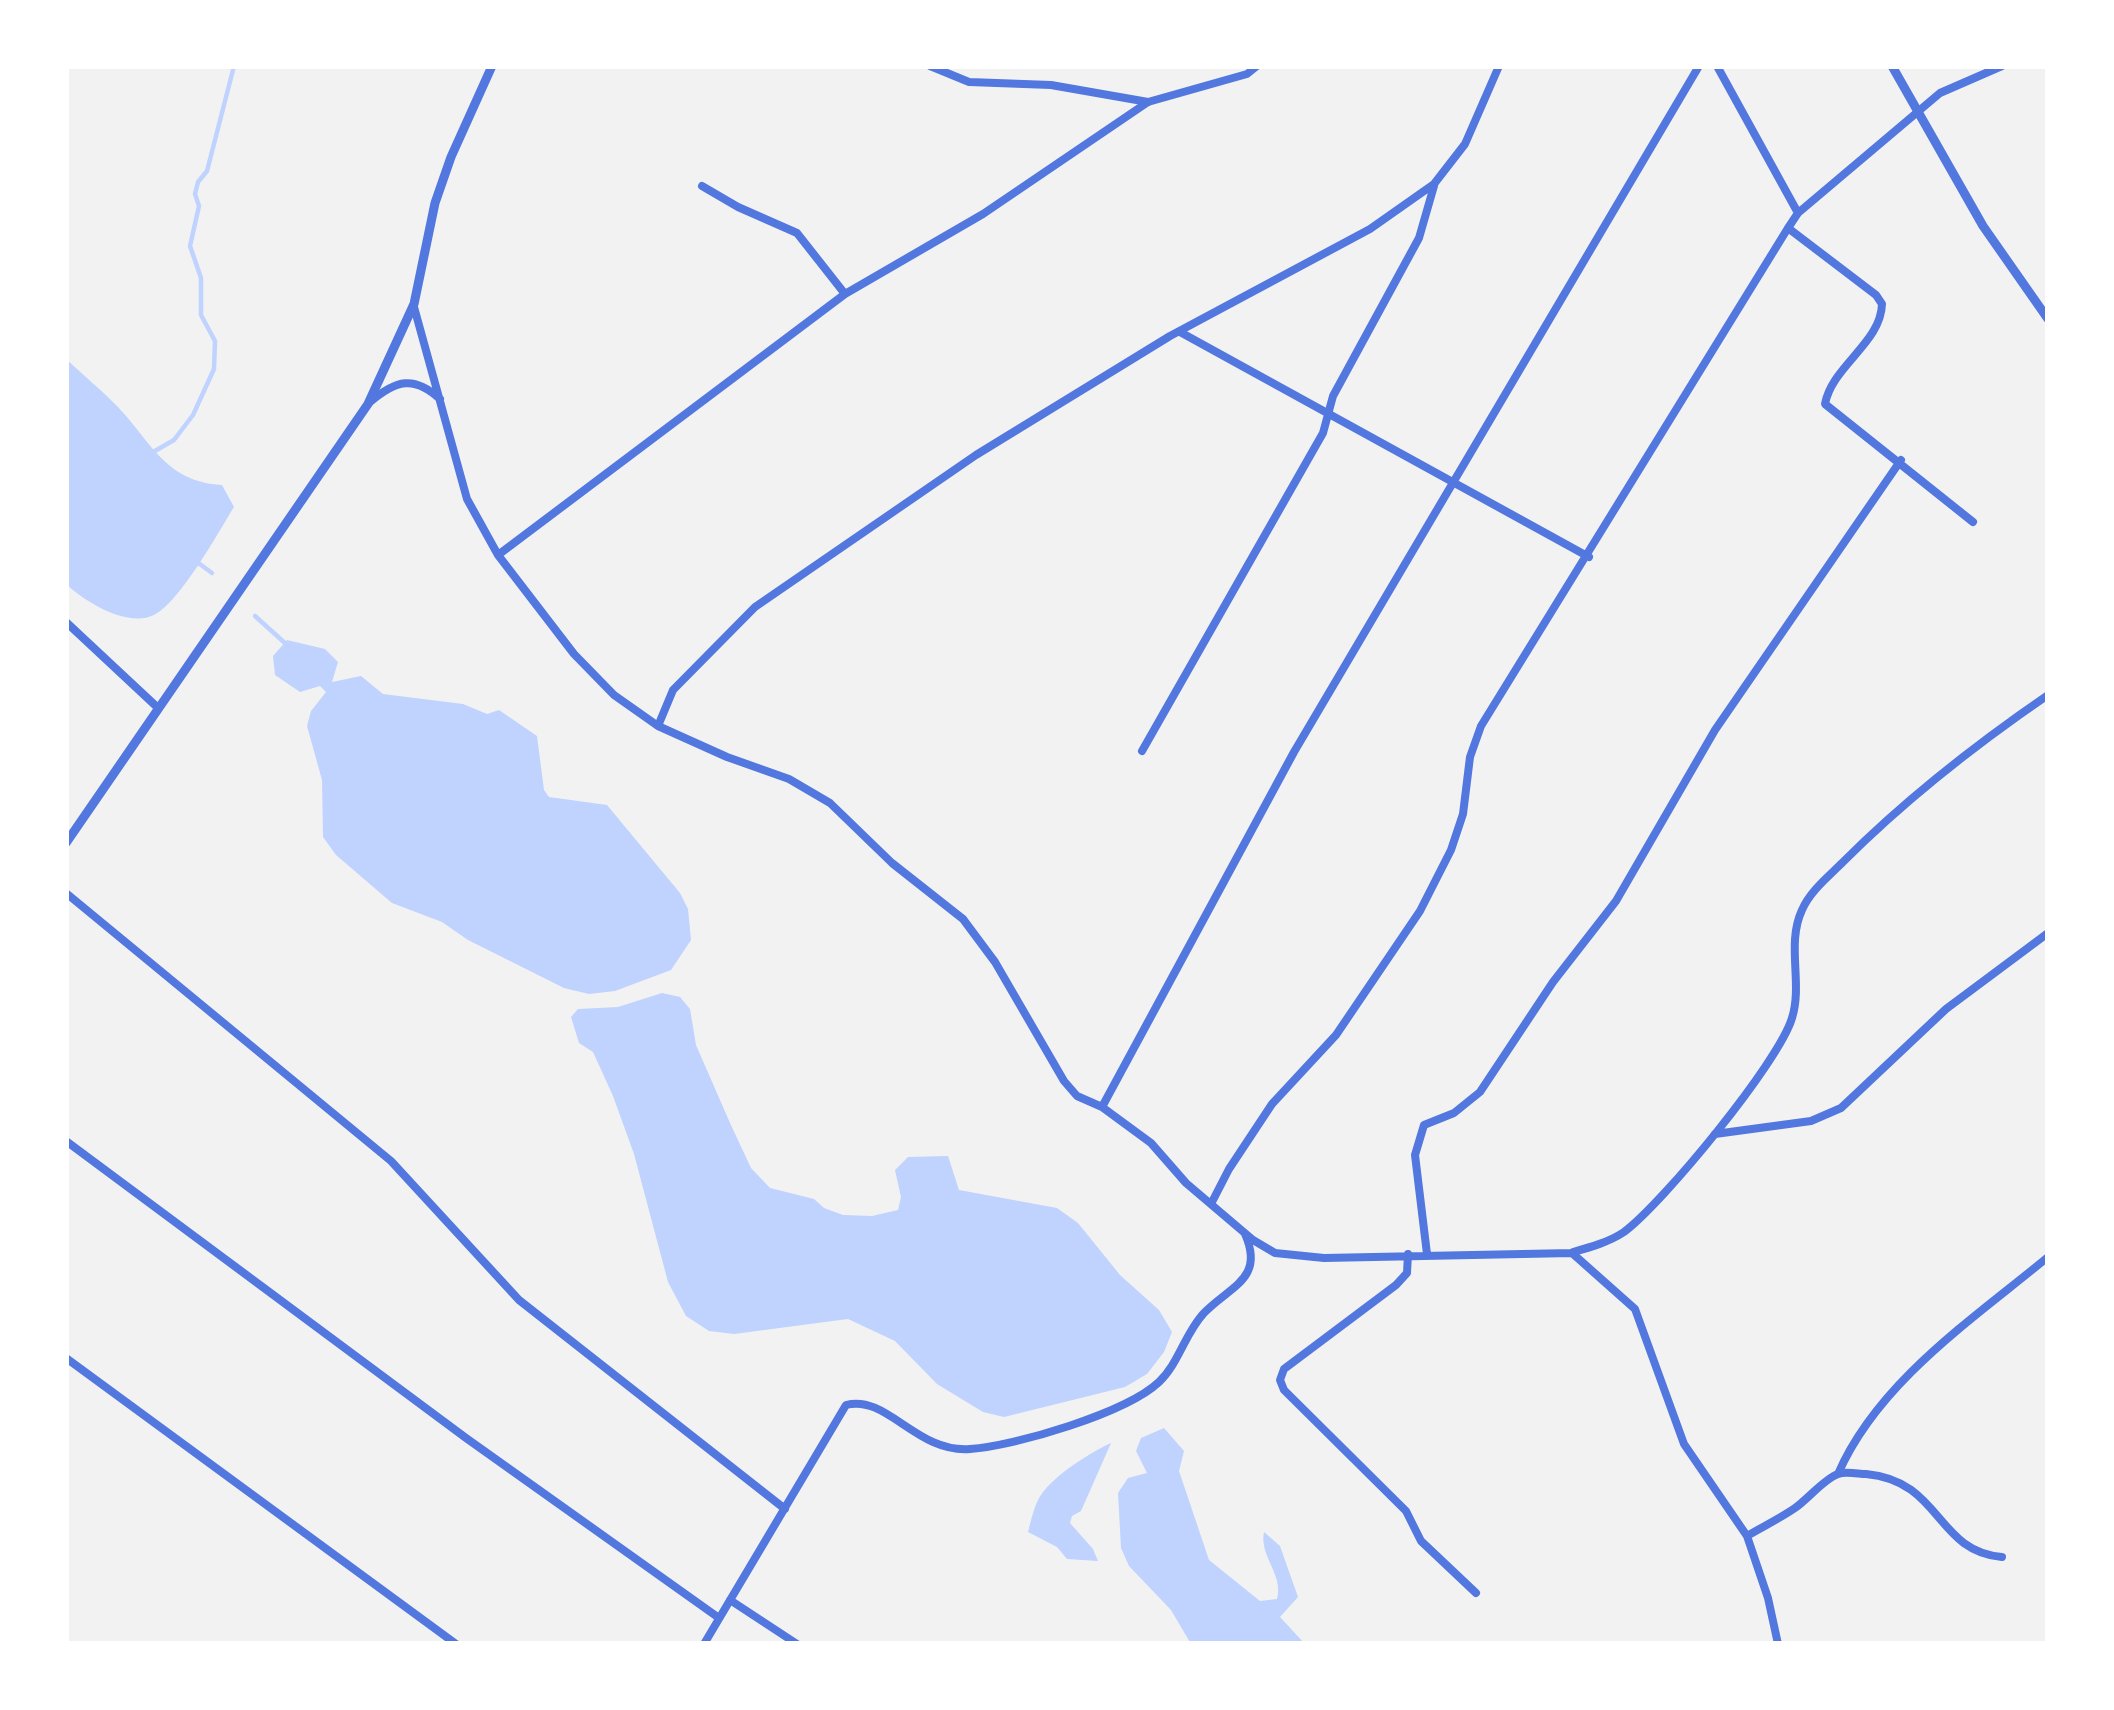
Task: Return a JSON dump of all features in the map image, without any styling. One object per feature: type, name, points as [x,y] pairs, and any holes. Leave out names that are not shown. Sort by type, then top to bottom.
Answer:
[{"type":"street","points":[[66,843],[368,404],[414,304],[435,202],[492,66]]},
{"type":"street","points":[[930,66],[969,82],[1052,85],[1148,103]]},
{"type":"street","points":[[498,555],[845,294],[983,214],[1148,103],[1247,74],[1257,66]]},
{"type":"street","points":[[658,726],[673,690],[755,608],[976,455],[1179,331],[1370,229],[1434,184],[1465,144],[1499,66]]},
{"type":"street","points":[[1102,1107],[1294,752],[1699,66]]},
{"type":"street","points":[[1717,66],[1798,213]]},
{"type":"street","points":[[1892,66],[1983,226],[2048,319]]},
{"type":"street","points":[[1211,1204],[1228,1169],[1272,1104],[1336,1035],[1420,911],[1451,850],[1463,814],[1470,757],[1481,726],[1798,213],[1940,92],[2002,66]]},
{"type":"street","points":[[1142,751],[1323,434],[1333,396],[1419,238],[1434,184]]},
{"type":"street","points":[[702,186],[738,208],[797,233],[845,294]]},
{"type":"street","points":[[1788,228],[1882,304],[1876,327],[1828,388],[1826,404],[1973,522]]},
{"type":"street","points":[[414,304],[467,499],[498,555],[574,653],[614,695],[658,726],[789,778],[830,803],[892,863],[963,919],[995,962],[1077,1096],[1102,1107],[1151,1143],[1186,1184],[1275,1253],[1324,1258],[1572,1252],[1621,1234],[1714,1135],[1787,1034],[1796,994],[1795,936],[1802,908],[1881,824],[1978,743],[2048,695]]},
{"type":"street","points":[[1179,331],[1589,557]]},
{"type":"street","points":[[368,404],[386,388],[407,383],[424,385],[441,400]]},
{"type":"street","points":[[1427,1254],[1415,1155],[1424,1125],[1454,1113],[1480,1092],[1553,982],[1616,902],[1715,730],[1900,460]]},
{"type":"street","points":[[66,622],[157,707]]},
{"type":"street","points":[[66,893],[391,1161],[519,1300],[785,1509]]},
{"type":"street","points":[[1714,1135],[1811,1121],[1841,1108],[1946,1010],[2048,933]]},
{"type":"street","points":[[66,1141],[466,1438],[719,1618]]},
{"type":"street","points":[[704,1644],[846,1405],[859,1401],[873,1405],[915,1435],[948,1449],[973,1449],[1107,1414],[1159,1382],[1202,1315],[1246,1276],[1252,1259],[1242,1228]]},
{"type":"street","points":[[1572,1252],[1635,1309],[1684,1444],[1747,1536],[1778,1644]]},
{"type":"street","points":[[1408,1254],[1406,1273],[1396,1285],[1284,1369],[1280,1380],[1406,1511],[1421,1541],[1476,1593]]},
{"type":"street","points":[[1747,1536],[1793,1510],[1838,1474],[1850,1448],[1890,1396],[1950,1338],[2048,1257]]},
{"type":"street","points":[[66,1358],[456,1644]]},
{"type":"street","points":[[1838,1474],[1887,1477],[1909,1486],[1964,1546],[2002,1557]]},
{"type":"street","points":[[730,1600],[797,1644]]},
{"type":"water","points":[[66,359],[172,467],[202,482],[222,485],[234,507],[187,582],[154,615],[120,616],[66,584]]},
{"type":"water","points":[[287,640],[325,649],[338,662],[332,682],[361,676],[383,694],[463,704],[487,714],[499,710],[537,736],[549,797],[607,805],[680,893],[688,909],[691,940],[671,970],[615,991],[589,994],[564,988],[442,922],[392,903],[336,855],[323,837],[322,780],[307,726],[311,711],[326,692],[320,686],[300,692],[275,675],[273,656]]},
{"type":"water","points":[[662,993],[680,997],[690,1009],[696,1045],[730,1123],[751,1168],[770,1188],[814,1199],[843,1215],[872,1216],[898,1210],[901,1197],[895,1170],[908,1157],[948,1156],[959,1190],[1057,1208],[1078,1223],[1120,1275],[1159,1310],[1172,1332],[1164,1352],[1147,1374],[1125,1387],[1004,1417],[983,1412],[937,1384],[895,1341],[848,1319],[734,1334],[709,1331],[686,1316],[668,1282],[634,1154],[613,1096],[593,1052],[579,1043],[571,1017],[578,1009],[618,1007]]},
{"type":"water","points":[[1164,1428],[1184,1451],[1179,1471],[1209,1560],[1260,1601],[1277,1599],[1264,1532],[1280,1546],[1298,1597],[1280,1617],[1305,1644],[1191,1644],[1171,1610],[1129,1566],[1121,1548],[1118,1493],[1128,1478],[1147,1473],[1136,1451],[1141,1438]]},
{"type":"water","points":[[1111,1443],[1081,1511],[1070,1523],[1098,1561],[1067,1559],[1057,1547],[1028,1532],[1035,1508],[1054,1480]]},
{"type":"waterway","points":[[148,455],[174,440],[193,415],[214,369],[215,341],[201,315],[201,278],[190,246],[199,206],[195,194],[207,171],[234,66]]},
{"type":"waterway","points":[[197,562],[212,573]]},
{"type":"waterway","points":[[255,616],[286,644]]}]
